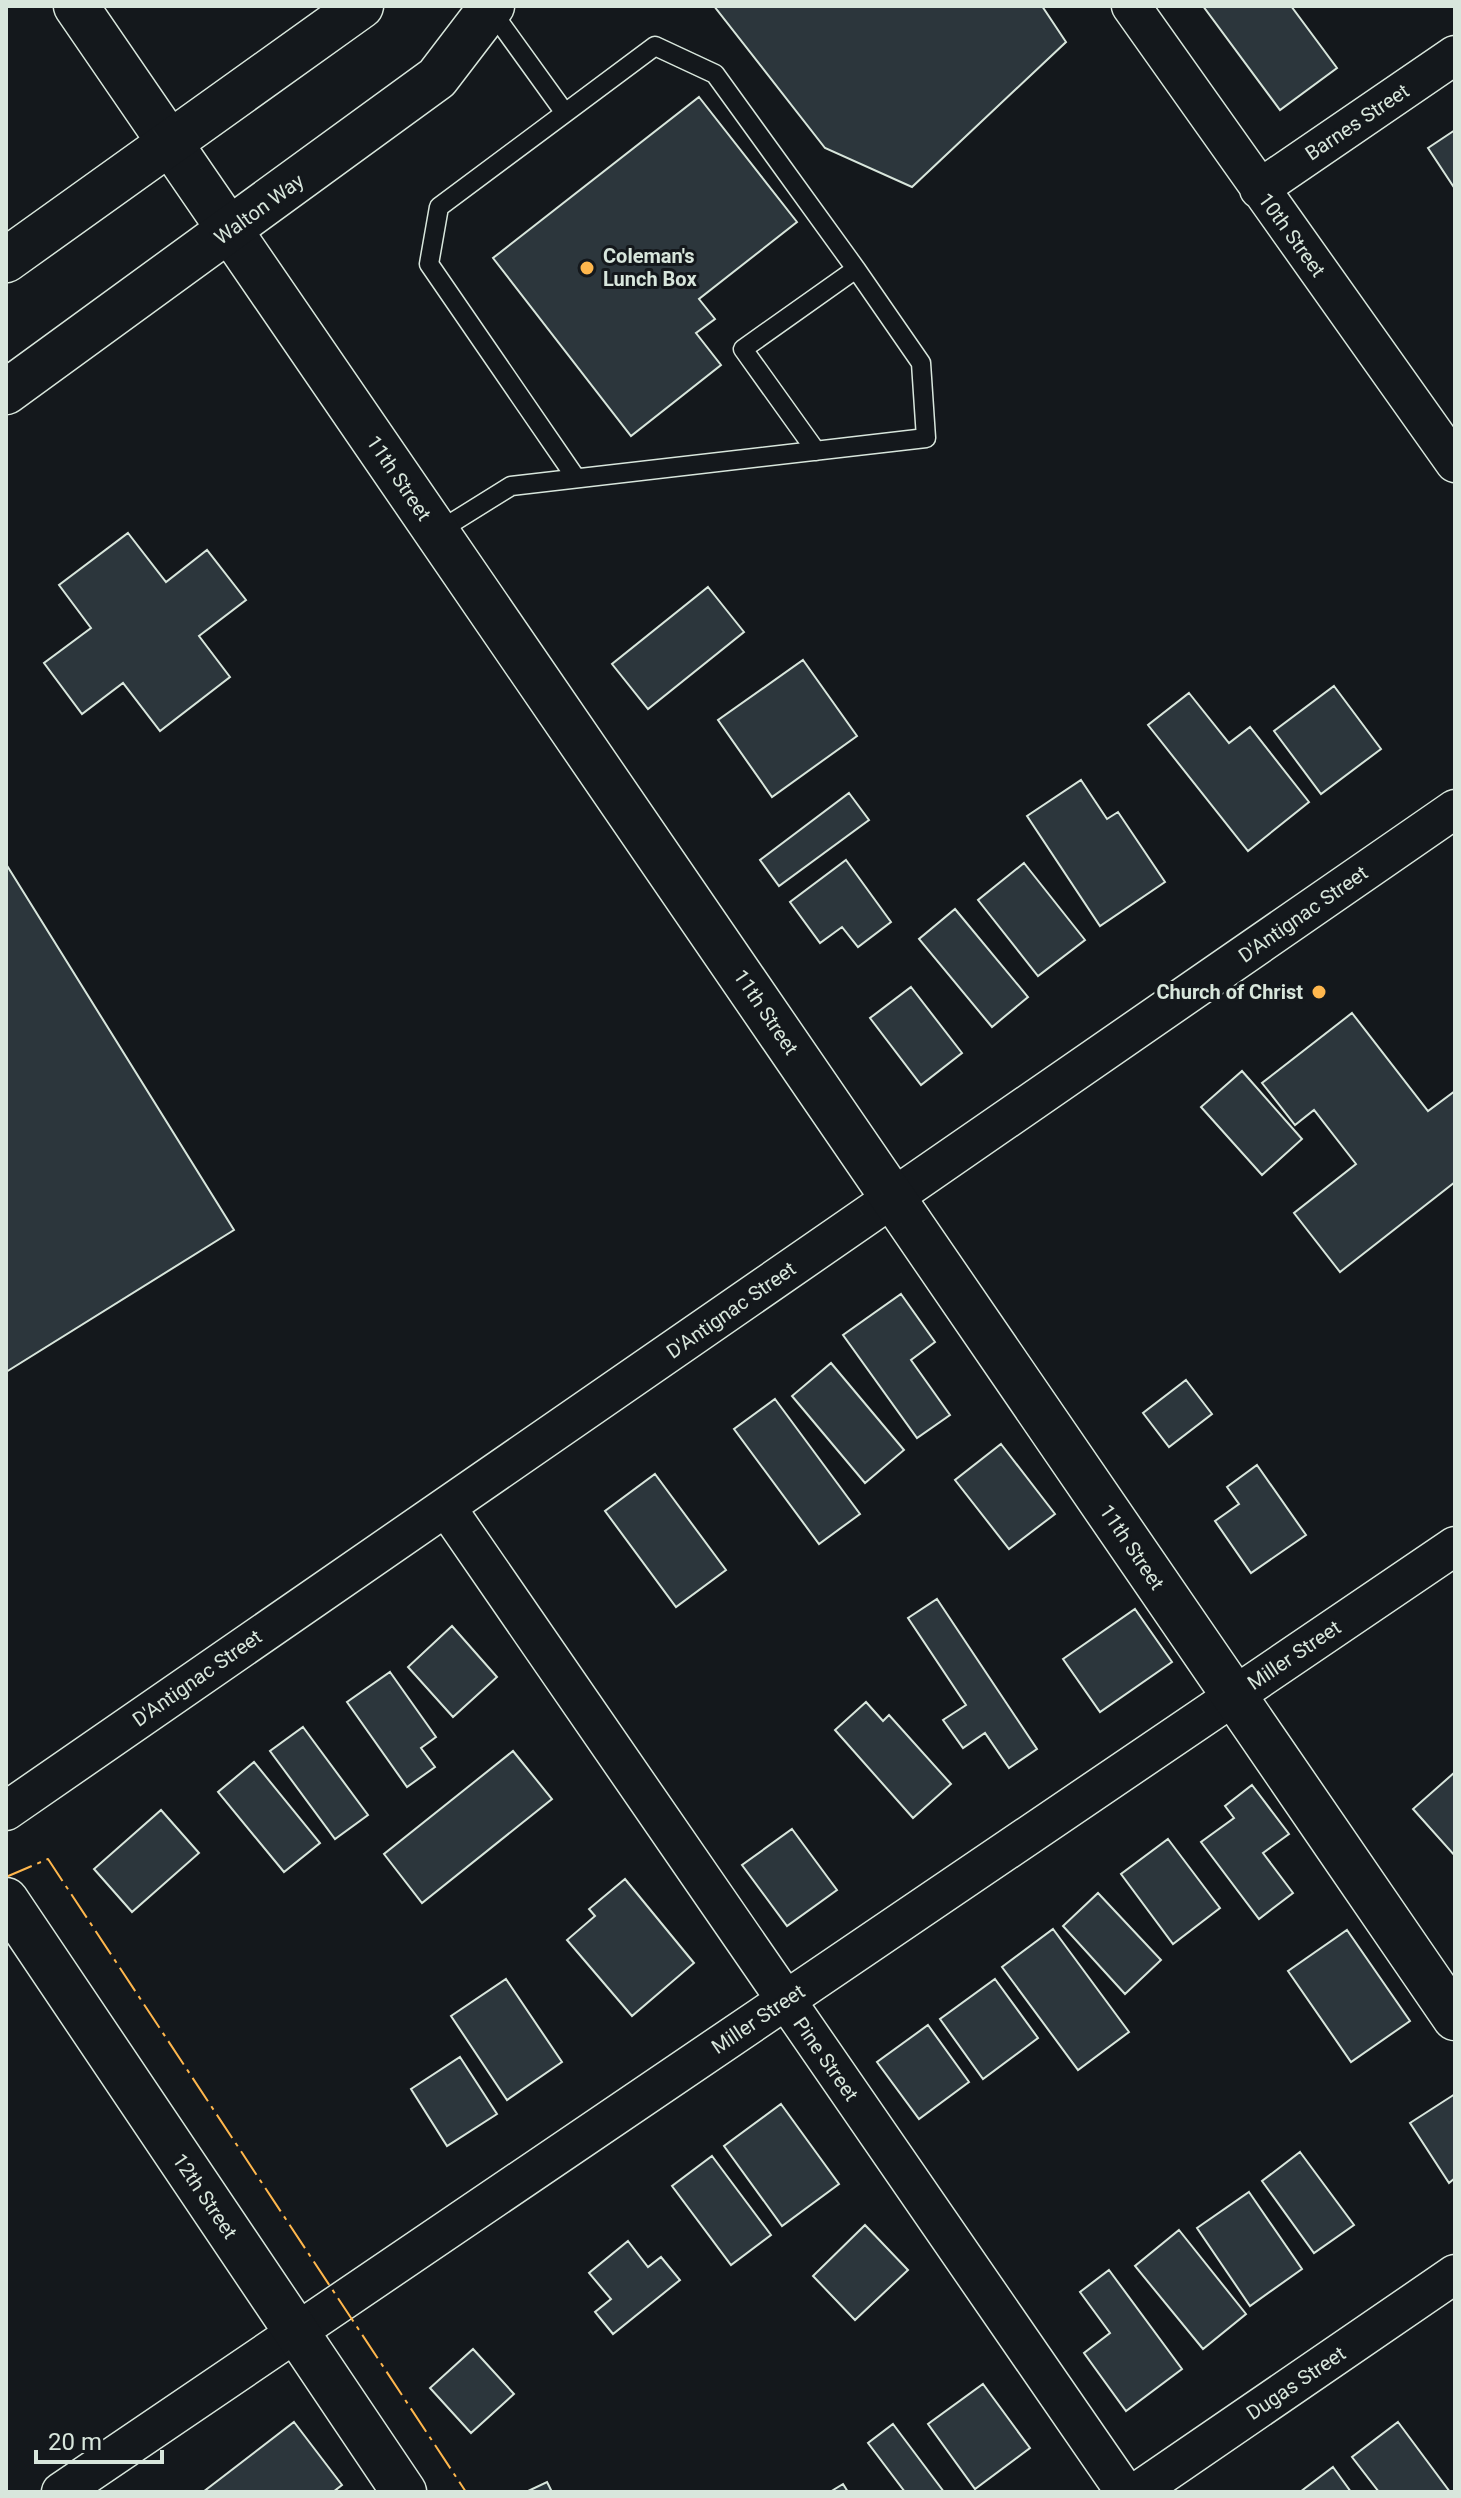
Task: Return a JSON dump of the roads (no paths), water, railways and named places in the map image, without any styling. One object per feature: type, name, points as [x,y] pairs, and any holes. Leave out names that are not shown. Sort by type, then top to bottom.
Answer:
[{"type":"main road","name":"11th Street","points":[[76,6],[1455,2018]]},
{"type":"main road","points":[[6,260],[168,141],[361,6]]},
{"type":"main road","name":"Walton Way","points":[[6,392],[437,78],[491,8]]},
{"type":"main road","name":"12th Street","points":[[6,1900],[404,2492]]},
{"type":"street","name":"10th Street","points":[[1131,6],[1455,463]]},
{"type":"street","name":"Barnes Street","points":[[1259,189],[1455,55]]},
{"type":"street","name":"D'Antignac Street","points":[[6,1811],[1455,809]]},
{"type":"street","name":"Pine Street","points":[[446,1507],[1125,2492]]},
{"type":"street","name":"Miller Street","points":[[61,2492],[1455,1546]]},
{"type":"street","name":"Dugas Street","points":[[1137,2492],[1455,2274]]},
{"type":"lane","points":[[491,8],[565,113]]},
{"type":"lane","points":[[437,532],[511,486],[926,438],[921,363],[715,74],[655,46],[439,207],[429,264],[576,478]]},
{"type":"lane","points":[[816,451],[743,349],[856,269]]},
{"type":"place","name":"Coleman's Lunch Box","points":[[587,268]]},
{"type":"place","name":"Church of Christ","points":[[1319,992]]}]
